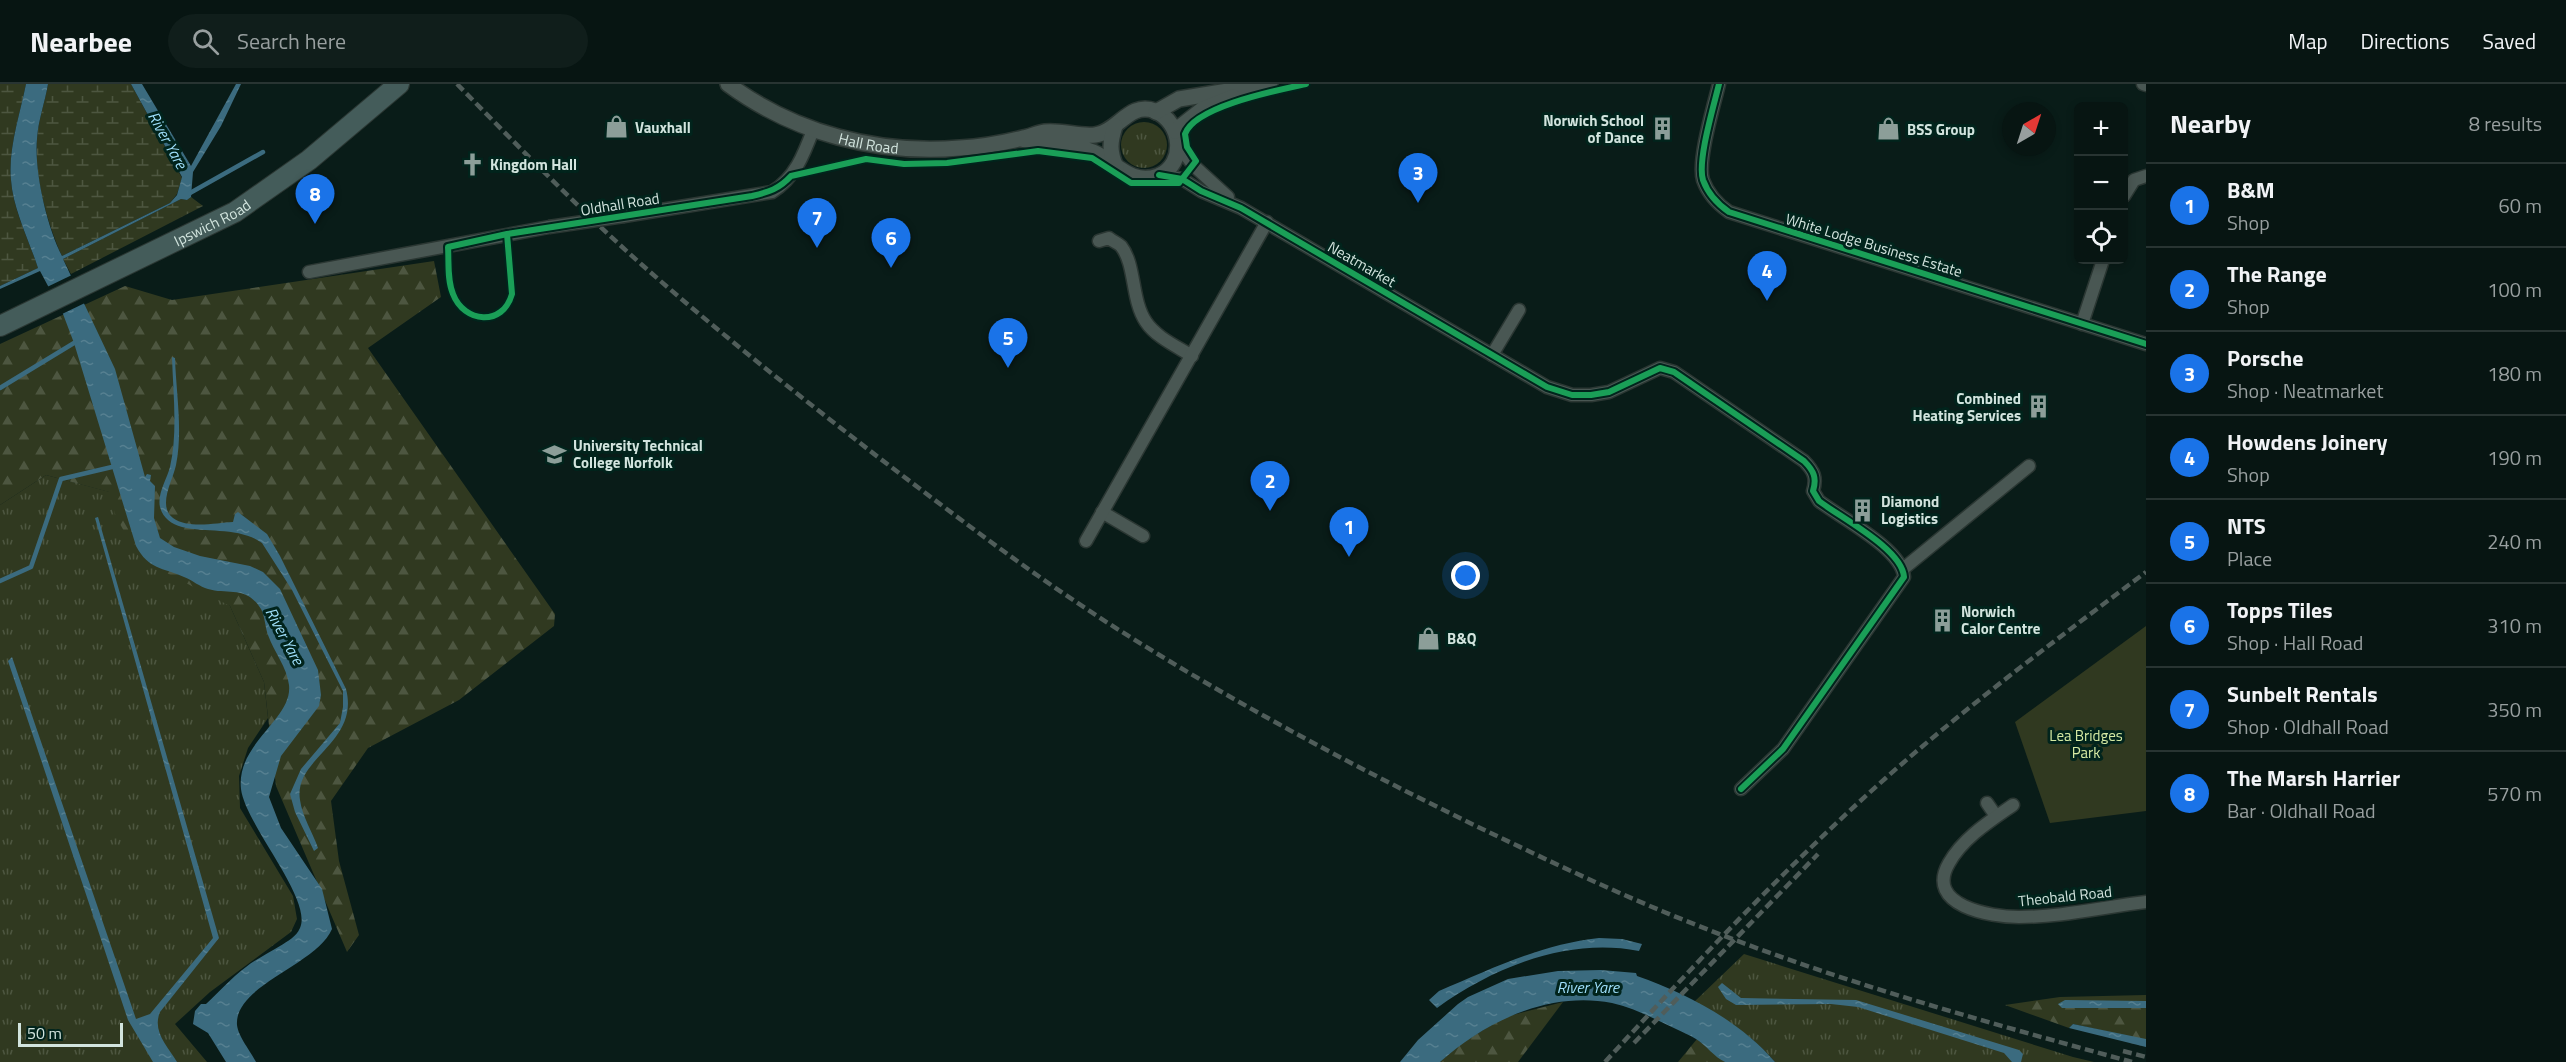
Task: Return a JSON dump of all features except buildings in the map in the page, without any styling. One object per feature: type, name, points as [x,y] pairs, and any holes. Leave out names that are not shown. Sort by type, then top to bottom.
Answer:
[{"type":"highway","name":"Ipswich Road","points":[[0,326],[211,226],[251,202],[309,160],[399,84]]},
{"type":"street","name":"Hall Road","points":[[728,84],[779,117],[813,130],[883,146],[912,149],[961,148],[1021,139],[1044,132],[1095,135],[1114,126],[1132,112],[1143,109],[1156,112],[1179,99],[1267,85]]},
{"type":"street","name":"White Lodge Business Estate","points":[[1719,84],[1703,157],[1702,178],[1717,204],[1729,212],[2146,344]]},
{"type":"street","name":"Hall Road","points":[[1175,130],[1203,109],[1267,85]]},
{"type":"street","points":[[1156,112],[1167,119],[1175,130],[1179,146],[1176,158],[1159,175]]},
{"type":"street","points":[[1114,126],[1109,144],[1116,167]]},
{"type":"street","name":"Oldhall Road","points":[[309,272],[549,227],[772,192],[782,186],[791,176],[803,156],[813,130]]},
{"type":"street","name":"Hall Road","points":[[1021,139],[1093,152],[1125,173],[1137,178],[1159,175]]},
{"type":"street","name":"Neatmarket","points":[[1179,146],[1199,172],[1242,208]]},
{"type":"street","name":"Neatmarket","points":[[1159,175],[1182,179],[1200,191],[1242,208],[1547,387],[1572,395],[1591,395],[1610,392],[1660,368],[1674,372],[1804,461],[1812,470],[1816,480],[1814,491],[1819,501],[1889,551],[1903,569]]},
{"type":"street","points":[[2128,190],[2134,180],[2146,176]]},
{"type":"street","points":[[1086,541],[1267,222]]},
{"type":"street","points":[[1099,241],[1109,238],[1120,245],[1127,261],[1136,304],[1147,324],[1164,339],[1192,356]]},
{"type":"street","points":[[2082,324],[2102,264]]},
{"type":"street","points":[[1492,355],[1519,310]]},
{"type":"street","points":[[1741,789],[1783,748],[1795,732],[1901,584],[1903,569],[2029,466]]},
{"type":"street","points":[[1102,512],[1143,536]]},
{"type":"street","points":[[1987,803],[1996,816]]},
{"type":"street","name":"Theobald Road","points":[[2013,805],[1996,816],[1960,847],[1948,864],[1944,877],[1946,888],[1952,898],[1963,907],[1985,914],[2030,917],[2146,902]]},
{"type":"green space","points":[[0,84],[26,84],[13,144],[11,180],[18,214],[38,268],[0,286]]},
{"type":"green space","points":[[48,84],[131,84],[182,178],[177,194],[170,203],[62,256],[51,229],[38,168],[38,132]]},
{"type":"green space","points":[[1144,122],[1160,129],[1167,145],[1160,161],[1144,168],[1128,161],[1121,145],[1128,129]]},
{"type":"green space","points":[[191,197],[203,206],[71,274],[63,259],[181,199],[187,200]]},
{"type":"green space","points":[[434,261],[441,297],[368,348],[555,614],[554,626],[459,700],[368,748],[331,801],[339,861],[359,935],[347,952],[276,786],[264,682],[230,606],[140,559],[116,517],[109,492],[46,475],[0,505],[0,344],[125,286],[172,300]]},
{"type":"green space","points":[[46,475],[110,492],[230,606],[264,682],[268,718],[248,748],[239,776],[240,808],[293,896],[297,919],[291,932],[210,992],[175,1024],[207,1062],[0,1062],[0,505]]},
{"type":"green space","name":"Lea Bridges Park","points":[[2146,626],[2146,811],[2050,823],[2015,722]]},
{"type":"green space","points":[[1744,954],[2094,1062],[1775,1062],[1757,1043],[1738,1028],[1694,1002]]},
{"type":"green space","points":[[2146,995],[2146,1040],[2073,1024],[2069,1028],[2005,1005],[2060,997]]},
{"type":"green space","points":[[1563,1002],[1518,1062],[1440,1062],[1460,1044],[1505,1017]]},
{"type":"green space","points":[[1697,1039],[1725,1062],[1678,1062]]},
{"type":"water","name":"River Yare","points":[[26,84],[48,84],[38,132],[38,167],[51,230],[62,256],[170,203],[177,195],[182,177],[131,84],[142,84],[191,166],[236,84],[241,84],[221,126],[193,172],[191,197],[187,200],[181,199],[63,259],[115,369],[145,477],[147,474],[151,475],[150,481],[155,486],[154,518],[160,538],[174,547],[200,556],[250,566],[263,572],[280,589],[318,670],[321,695],[319,706],[281,756],[269,797],[281,828],[322,889],[332,929],[323,942],[310,954],[248,998],[240,1011],[238,1029],[256,1062],[226,1062],[208,1033],[193,1024],[195,1011],[201,1004],[206,1004],[250,964],[292,938],[300,928],[301,915],[297,899],[245,804],[241,789],[242,773],[247,758],[288,697],[288,678],[268,635],[261,609],[255,601],[236,592],[205,588],[187,578],[151,564],[141,554],[136,546],[63,314],[40,271],[0,289],[0,286],[38,268],[18,213],[11,180],[13,144]]},
{"type":"water","points":[[172,357],[175,358],[179,439],[176,465],[167,493],[168,513],[179,521],[202,524],[233,522],[238,512],[267,534],[346,689],[348,708],[344,723],[336,737],[306,773],[301,785],[301,806],[318,848],[314,851],[295,812],[290,794],[301,769],[340,723],[343,691],[292,590],[262,543],[234,532],[178,526],[168,520],[161,511],[159,502],[170,467],[174,440]]},
{"type":"water","points":[[98,517],[219,938],[160,1012],[159,1032],[177,1062],[153,1062],[128,1020],[8,661],[12,657],[136,1019],[150,1014],[213,938],[95,518]]},
{"type":"water","points":[[1599,938],[1622,939],[1642,944],[1639,951],[1586,948],[1559,952],[1507,968],[1459,993],[1437,1008],[1429,1000],[1439,991],[1517,958],[1557,946]]},
{"type":"water","name":"River Yare","points":[[1601,970],[1636,973],[1637,976],[1694,1000],[1746,1034],[1775,1062],[1725,1062],[1694,1038],[1652,1018],[1620,1005],[1588,1000],[1565,1001],[1542,1006],[1498,1022],[1458,1047],[1440,1062],[1400,1062],[1418,1040],[1468,997],[1508,979],[1558,971]]},
{"type":"water","points":[[1722,983],[1741,998],[1856,1000],[2019,1050],[2023,1054],[2021,1062],[2012,1062],[2004,1053],[1858,1007],[1831,1004],[1736,1005],[1726,999],[1718,987]]},
{"type":"water","points":[[2065,1000],[2146,1001],[2146,1008],[2062,1008],[2058,1004]]},
{"type":"water","points":[[2073,1024],[2146,1039],[2146,1047],[2069,1028]]},
{"type":"pier","points":[[74,274],[87,302],[60,315],[45,288]]},
{"type":"waterway","points":[[190,193],[263,152]]},
{"type":"waterway","points":[[0,388],[74,343]]},
{"type":"waterway","points":[[0,581],[31,567],[61,479],[112,467]]},
{"type":"railway","points":[[457,84],[548,176],[641,264],[788,386],[878,457],[1027,568],[1119,630],[1206,683],[1429,803],[1613,890],[1670,914],[1752,946],[1859,983],[2132,1062]]},
{"type":"railway","points":[[1605,1062],[1739,920],[1879,784],[1977,701],[2146,572]]},
{"type":"railway","points":[[1634,1043],[1818,854]]},
{"type":"railway","points":[[2123,1051],[2146,1057]]},
{"type":"cycle path","points":[[507,234],[512,294],[501,312],[492,316],[474,315],[458,304],[451,289],[448,247],[507,234],[752,196],[773,189],[791,176],[866,159],[904,164],[947,163],[1038,151],[1092,158],[1131,183],[1179,183],[1196,161],[1187,147],[1185,134],[1192,124],[1221,107],[1306,84]]},
{"type":"cycle path","points":[[1719,84],[1707,133],[1702,171],[1703,180],[1710,194],[1729,212],[2146,344]]},
{"type":"cycle path","points":[[1159,175],[1182,179],[1201,191],[1241,208],[1547,387],[1572,395],[1591,395],[1609,392],[1660,368],[1674,372],[1804,461],[1814,475],[1813,491],[1819,501],[1882,545],[1901,566],[1904,577],[1783,749],[1741,789]]},
{"type":"place","name":"Vauxhall","points":[[617,127]]},
{"type":"place","name":"Norwich School of Dance","points":[[1662,129]]},
{"type":"place","name":"BSS Group","points":[[1889,129]]},
{"type":"place","name":"Kingdom Hall","points":[[472,164]]},
{"type":"place","name":"Porsche","points":[[1418,203]]},
{"type":"place","name":"The Marsh Harrier","points":[[315,224]]},
{"type":"place","name":"Sunbelt Rentals","points":[[817,248]]},
{"type":"place","name":"Topps Tiles","points":[[891,268]]},
{"type":"place","name":"Howdens Joinery","points":[[1767,301]]},
{"type":"place","name":"NTS","points":[[1008,368]]},
{"type":"place","name":"Combined Heating Services","points":[[2039,407]]},
{"type":"place","name":"University Technical College Norfolk","points":[[555,454]]},
{"type":"place","name":"Diamond Logistics","points":[[1863,510]]},
{"type":"place","name":"The Range","points":[[1270,511]]},
{"type":"place","name":"B&M","points":[[1349,557]]},
{"type":"place","name":"Norwich Calor Centre","points":[[1943,620]]},
{"type":"place","name":"B&Q","points":[[1429,638]]}]
